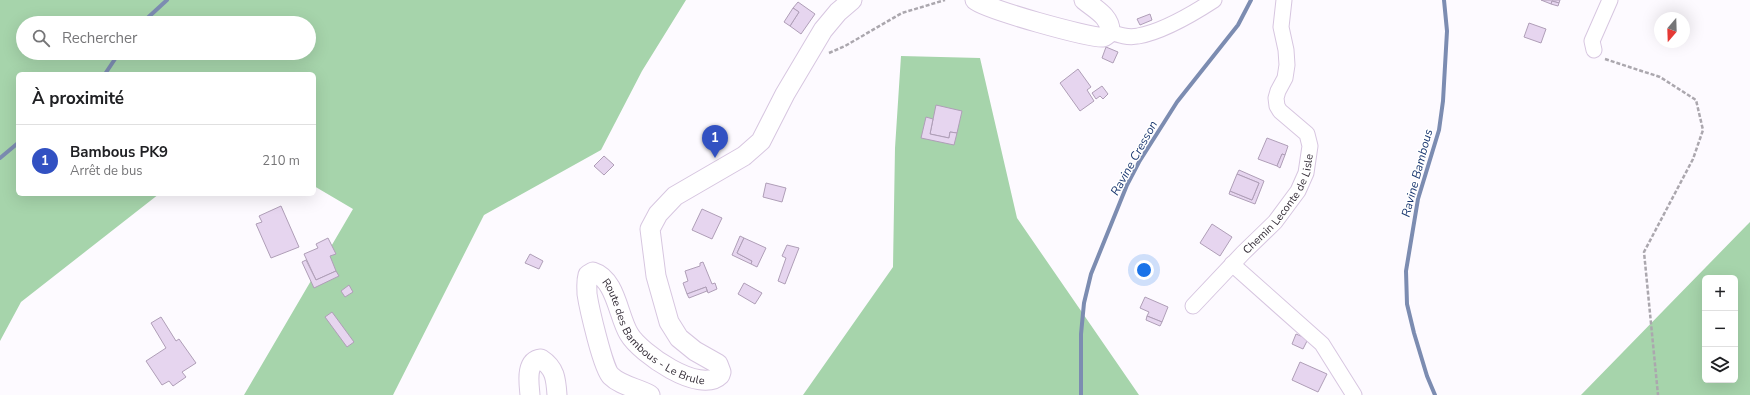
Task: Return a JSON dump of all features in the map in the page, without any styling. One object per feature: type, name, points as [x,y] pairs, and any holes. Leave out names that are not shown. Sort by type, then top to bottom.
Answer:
[{"type":"main road","name":"Route des Bambous - Le Brule","points":[[650,395],[617,380],[610,375],[603,356],[588,295],[586,282],[588,275],[593,272],[599,274],[604,279],[613,293],[620,316],[630,336],[653,357],[669,369],[687,377],[705,381],[712,380],[720,375],[721,372],[718,364],[695,351],[680,338],[669,322],[656,276],[650,229],[658,214],[675,196],[744,156],[761,141],[785,94],[823,30],[838,12],[852,0]]},
{"type":"main road","points":[[975,0],[993,10],[1083,34],[1102,37],[1107,35],[1110,32],[1111,26],[1108,20],[1084,0]]},
{"type":"main road","points":[[530,395],[529,377],[532,363],[541,359],[550,365],[556,375],[557,395]]},
{"type":"street","points":[[1110,32],[1123,36],[1137,36],[1152,32],[1194,12],[1214,0]]},
{"type":"street","name":"Chemin Leconte de Lisle","points":[[1193,306],[1232,264],[1275,222],[1298,191],[1308,160],[1310,146],[1307,134],[1280,111],[1277,106],[1276,98],[1285,78],[1286,65],[1286,50],[1280,27],[1284,0]]},
{"type":"street","points":[[1594,50],[1592,41],[1610,0]]},
{"type":"street","points":[[1232,264],[1322,344],[1354,395]]},
{"type":"path","points":[[803,63],[845,46],[902,13],[945,0]]},
{"type":"path","points":[[1606,60],[1660,77],[1696,100],[1703,130],[1693,159],[1644,252],[1658,395]]},
{"type":"green space","points":[[0,0],[686,0],[642,71],[601,150],[484,215],[393,395],[244,395],[353,209],[316,187],[316,72],[16,72],[16,196],[156,196],[21,302],[0,341]]},
{"type":"green space","points":[[901,56],[980,58],[1017,218],[1139,395],[803,395],[893,267],[895,148]]},
{"type":"green space","points":[[1750,222],[1750,395],[1581,395]]},
{"type":"building","points":[[1541,0],[1560,0],[1559,3],[1552,1],[1551,4]]},
{"type":"building","points":[[1552,1],[1559,3],[1558,6],[1551,4]]},
{"type":"building","points":[[798,2],[815,14],[801,34],[790,26],[799,12],[793,8]]},
{"type":"building","points":[[793,8],[799,12],[790,26],[784,22]]},
{"type":"building","points":[[1150,14],[1152,20],[1140,25],[1137,19]]},
{"type":"building","points":[[1529,23],[1546,29],[1541,43],[1524,37]]},
{"type":"building","points":[[1106,47],[1118,52],[1113,63],[1102,58]]},
{"type":"building","points":[[1078,69],[1091,87],[1087,90],[1094,101],[1080,111],[1060,83]]},
{"type":"building","points":[[1102,86],[1108,94],[1103,99],[1100,96],[1096,99],[1092,93]]},
{"type":"building","points":[[936,105],[962,111],[957,133],[950,132],[949,138],[930,134]]},
{"type":"building","points":[[926,117],[933,119],[930,134],[949,138],[950,132],[957,133],[954,145],[921,138]]},
{"type":"building","points":[[1267,138],[1288,146],[1285,155],[1282,154],[1277,166],[1258,159]]},
{"type":"building","points":[[1282,154],[1285,155],[1280,168],[1277,166]]},
{"type":"building","points":[[604,156],[614,165],[604,175],[594,166]]},
{"type":"building","points":[[1239,170],[1264,181],[1255,204],[1229,194],[1230,191],[1252,200],[1259,183],[1237,174]]},
{"type":"building","points":[[1237,174],[1259,183],[1252,200],[1230,191]]},
{"type":"building","points":[[766,183],[786,188],[782,202],[763,197]]},
{"type":"building","points":[[281,206],[299,247],[271,258],[256,224],[262,222],[259,216]]},
{"type":"building","points":[[702,209],[722,218],[712,239],[692,230]]},
{"type":"building","points":[[1212,224],[1232,237],[1220,256],[1200,243]]},
{"type":"building","points":[[740,236],[744,238],[737,253],[752,261],[751,264],[732,255]]},
{"type":"building","points":[[328,238],[336,254],[330,256],[336,271],[316,280],[304,254],[318,248],[316,244]]},
{"type":"building","points":[[744,238],[766,248],[757,267],[751,264],[752,261],[737,253]]},
{"type":"building","points":[[787,245],[799,248],[785,284],[778,281],[786,258],[782,256]]},
{"type":"building","points":[[530,254],[543,261],[539,269],[525,263]]},
{"type":"building","points":[[306,260],[316,280],[336,271],[339,276],[314,288],[302,262]]},
{"type":"building","points":[[703,262],[712,284],[715,283],[717,289],[708,293],[706,287],[687,294],[683,283],[688,281],[685,271],[700,266],[700,263]]},
{"type":"building","points":[[744,283],[762,293],[755,304],[738,294]]},
{"type":"building","points":[[349,285],[353,292],[345,297],[341,291]]},
{"type":"building","points":[[706,287],[707,291],[689,298],[687,294]]},
{"type":"building","points":[[1145,297],[1168,307],[1162,322],[1147,316],[1149,312],[1140,308]]},
{"type":"building","points":[[332,312],[354,342],[347,347],[325,317]]},
{"type":"building","points":[[1147,316],[1162,322],[1160,326],[1146,320]]},
{"type":"building","points":[[161,317],[176,341],[179,339],[196,363],[182,372],[186,377],[173,386],[169,381],[162,385],[146,361],[166,348],[151,323]]},
{"type":"building","points":[[1296,334],[1308,339],[1303,349],[1292,344]]},
{"type":"building","points":[[1300,362],[1327,374],[1318,392],[1292,380]]},
{"type":"waterway","points":[[150,16],[167,0]]},
{"type":"waterway","name":"Ravine Cresson","points":[[1081,395],[1081,334],[1084,303],[1091,274],[1127,185],[1139,162],[1177,102],[1238,25],[1251,0]]},
{"type":"waterway","name":"Ravine Bambous","points":[[1435,395],[1427,376],[1407,304],[1406,271],[1418,199],[1439,130],[1443,101],[1447,31],[1444,0]]},
{"type":"waterway","points":[[106,72],[114,60]]},
{"type":"waterway","points":[[0,158],[16,145]]},
{"type":"place","name":"Bambous PK9","points":[[715,158]]}]
